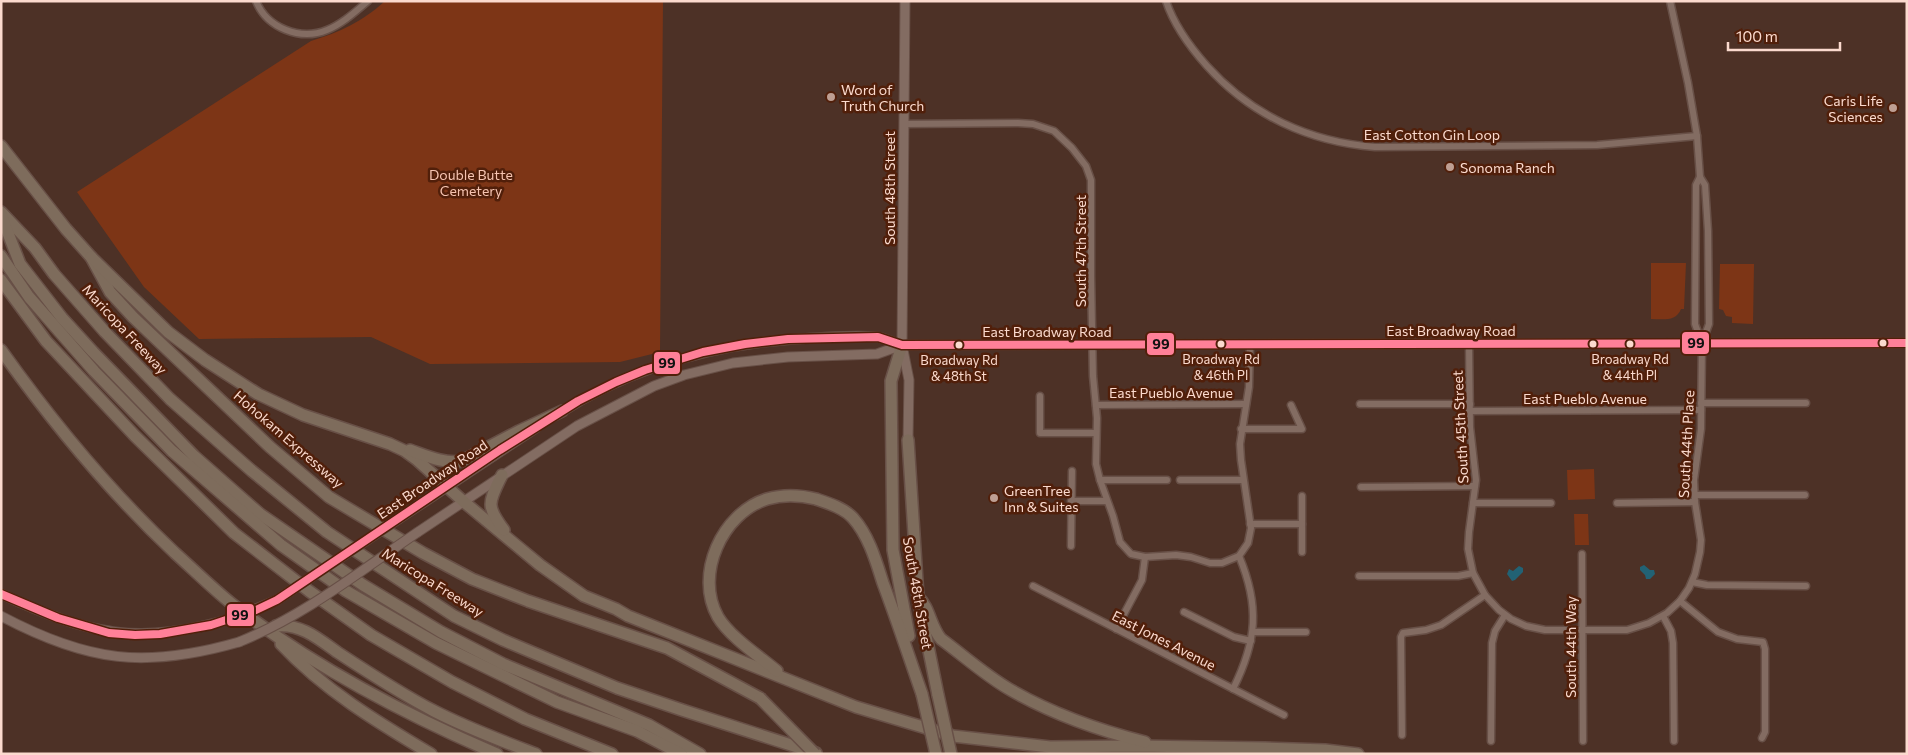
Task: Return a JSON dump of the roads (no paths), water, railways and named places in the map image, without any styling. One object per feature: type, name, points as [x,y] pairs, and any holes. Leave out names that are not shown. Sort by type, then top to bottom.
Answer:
[{"type":"highway","name":"Hohokam Expressway","points":[[1,146],[91,257],[110,292],[133,317],[270,447],[329,496],[423,553],[472,579],[528,601],[667,648],[760,698],[817,754]]},
{"type":"highway","points":[[1,213],[20,264],[62,318],[194,456],[260,514],[363,585],[440,632],[503,664],[649,725],[700,754]]},
{"type":"highway","name":"Maricopa Freeway","points":[[1,213],[105,332],[170,399],[279,494],[327,532],[454,616],[503,640],[617,688],[817,754]]},
{"type":"highway","points":[[1,256],[29,297],[94,371],[172,451],[281,544],[346,591],[436,644],[557,702],[637,731],[681,754]]},
{"type":"highway","points":[[91,257],[168,332],[204,360],[235,380],[258,394],[303,415],[390,444],[453,462],[470,457],[503,439],[562,412]]},
{"type":"highway","points":[[1,280],[46,341],[134,436],[234,533],[370,635],[452,682],[525,719],[612,754]]},
{"type":"highway","name":"South 48th Street","points":[[902,345],[891,381],[893,550],[901,598],[936,754]]},
{"type":"highway","points":[[1,350],[39,403],[80,454],[146,526],[231,603],[353,683],[436,728],[497,754]]},
{"type":"highway","name":"South 48th Street","points":[[908,440],[918,597],[951,754]]},
{"type":"highway","points":[[390,444],[416,459],[540,565],[584,596],[628,616],[856,708],[953,736],[1050,748],[1163,747],[1325,750],[1358,754]]},
{"type":"highway","points":[[502,475],[491,498],[491,506],[493,514],[514,543]]},
{"type":"highway","points":[[788,680],[732,633],[719,618],[710,597],[709,576],[713,556],[725,530],[745,510],[767,499],[798,495],[829,503],[852,518],[870,546],[922,694]]},
{"type":"highway","points":[[918,597],[925,603],[934,631],[941,639],[1008,689],[1033,703],[1090,726],[1163,747]]},
{"type":"highway","points":[[273,629],[295,626],[373,676],[434,711],[462,725],[536,754]]},
{"type":"highway","points":[[273,629],[302,666],[351,704],[431,754]]},
{"type":"main road","name":"South 48th Street","points":[[905,1],[902,345],[908,380],[908,440]]},
{"type":"main road","name":"East Broadway Road","points":[[1,594],[58,618],[109,633],[135,635],[185,631],[234,618],[277,600],[447,486],[562,412],[616,382],[645,370],[703,352],[745,344],[788,339],[878,337],[902,345],[1907,342]]},
{"type":"main road","points":[[1,616],[74,648],[122,657],[170,657],[215,649],[239,642],[273,629],[578,426],[614,405],[654,386],[684,375],[733,363],[761,359],[877,354],[902,345]]},
{"type":"main road","points":[[1,627],[11,621]]},
{"type":"street","points":[[256,1],[262,12],[278,26],[288,31],[308,34],[336,26],[368,1]]},
{"type":"street","name":"East Cotton Gin Loop","points":[[1166,1],[1193,51],[1224,85],[1260,112],[1284,125],[1311,136],[1345,144],[1375,147],[1597,145],[1697,136]]},
{"type":"street","name":"South 44th Place","points":[[1583,630],[1627,630],[1650,623],[1663,616],[1680,601],[1692,582],[1698,566],[1701,546],[1694,495],[1701,407],[1702,343],[1695,321],[1696,185],[1700,177],[1697,136],[1681,47],[1670,1]]},
{"type":"street","name":"South 47th Street","points":[[904,124],[1033,124],[1054,131],[1072,148],[1086,166],[1092,186],[1091,276],[1096,457],[1100,480],[1122,545],[1134,556],[1145,557]]},
{"type":"street","name":"South 44th Place","points":[[1700,177],[1705,184],[1708,231],[1709,324],[1702,343]]},
{"type":"street","name":"South 45th Street","points":[[1469,344],[1470,407],[1475,486],[1468,544],[1473,573],[1485,595],[1505,614],[1518,622],[1538,629],[1583,630]]},
{"type":"street","points":[[1116,630],[1142,580],[1145,557],[1176,554],[1218,564],[1231,561],[1239,556],[1248,543],[1250,524],[1240,453],[1241,429],[1250,378],[1250,345]]},
{"type":"street","points":[[1040,396],[1040,433],[1096,433]]},
{"type":"street","name":"East Pueblo Avenue","points":[[1360,404],[1470,407],[1701,407],[1806,403]]},
{"type":"street","name":"East Pueblo Avenue","points":[[1096,404],[1246,404]]},
{"type":"street","points":[[1241,429],[1302,429],[1291,405]]},
{"type":"street","points":[[1071,546],[1072,472]]},
{"type":"street","points":[[1100,480],[1167,480]]},
{"type":"street","points":[[1180,480],[1243,480]]},
{"type":"street","points":[[1361,487],[1475,486]]},
{"type":"street","points":[[1694,495],[1805,495]]},
{"type":"street","points":[[1302,496],[1302,552]]},
{"type":"street","points":[[1071,501],[1107,501]]},
{"type":"street","points":[[1618,503],[1695,502]]},
{"type":"street","points":[[1473,503],[1551,503]]},
{"type":"street","points":[[1250,524],[1302,524]]},
{"type":"street","name":"South 44th Way","points":[[1582,554],[1583,741]]},
{"type":"street","points":[[1233,690],[1245,664],[1253,632],[1251,593],[1239,556]]},
{"type":"street","points":[[1359,576],[1458,576],[1473,573]]},
{"type":"street","points":[[1692,582],[1707,586],[1806,586]]},
{"type":"street","name":"East Jones Avenue","points":[[1033,586],[1284,715]]},
{"type":"street","points":[[1402,735],[1401,637],[1403,633],[1426,630],[1441,625],[1485,595]]},
{"type":"street","points":[[1680,601],[1718,632],[1738,639],[1763,642],[1765,649],[1765,732],[1762,738]]},
{"type":"street","points":[[1184,612],[1234,638],[1251,642]]},
{"type":"street","points":[[1491,741],[1492,643],[1495,631],[1505,614]]},
{"type":"street","points":[[1663,616],[1673,637],[1674,741]]},
{"type":"street","points":[[1253,632],[1306,632]]},
{"type":"water","points":[[1644,565],[1650,570],[1654,570],[1655,574],[1650,579],[1646,579],[1640,570],[1640,567]]},
{"type":"water","points":[[1519,566],[1523,568],[1523,572],[1512,581],[1507,574],[1509,569],[1513,571]]},
{"type":"place","name":"Word of Truth Church","points":[[831,97]]},
{"type":"place","name":"Caris Life Sciences","points":[[1893,108]]},
{"type":"place","name":"Sonoma Ranch","points":[[1450,167]]},
{"type":"place","name":"Broadway Rd & 46th Pl","points":[[1221,344]]},
{"type":"place","name":"Broadway Rd & 44th Pl","points":[[1630,344]]},
{"type":"place","name":"Broadway Rd & 48th St","points":[[959,345]]},
{"type":"place","name":"GreenTree Inn & Suites","points":[[994,498]]},
{"type":"park label","name":"Double Butte Cemetery","points":[[471,182]]}]
